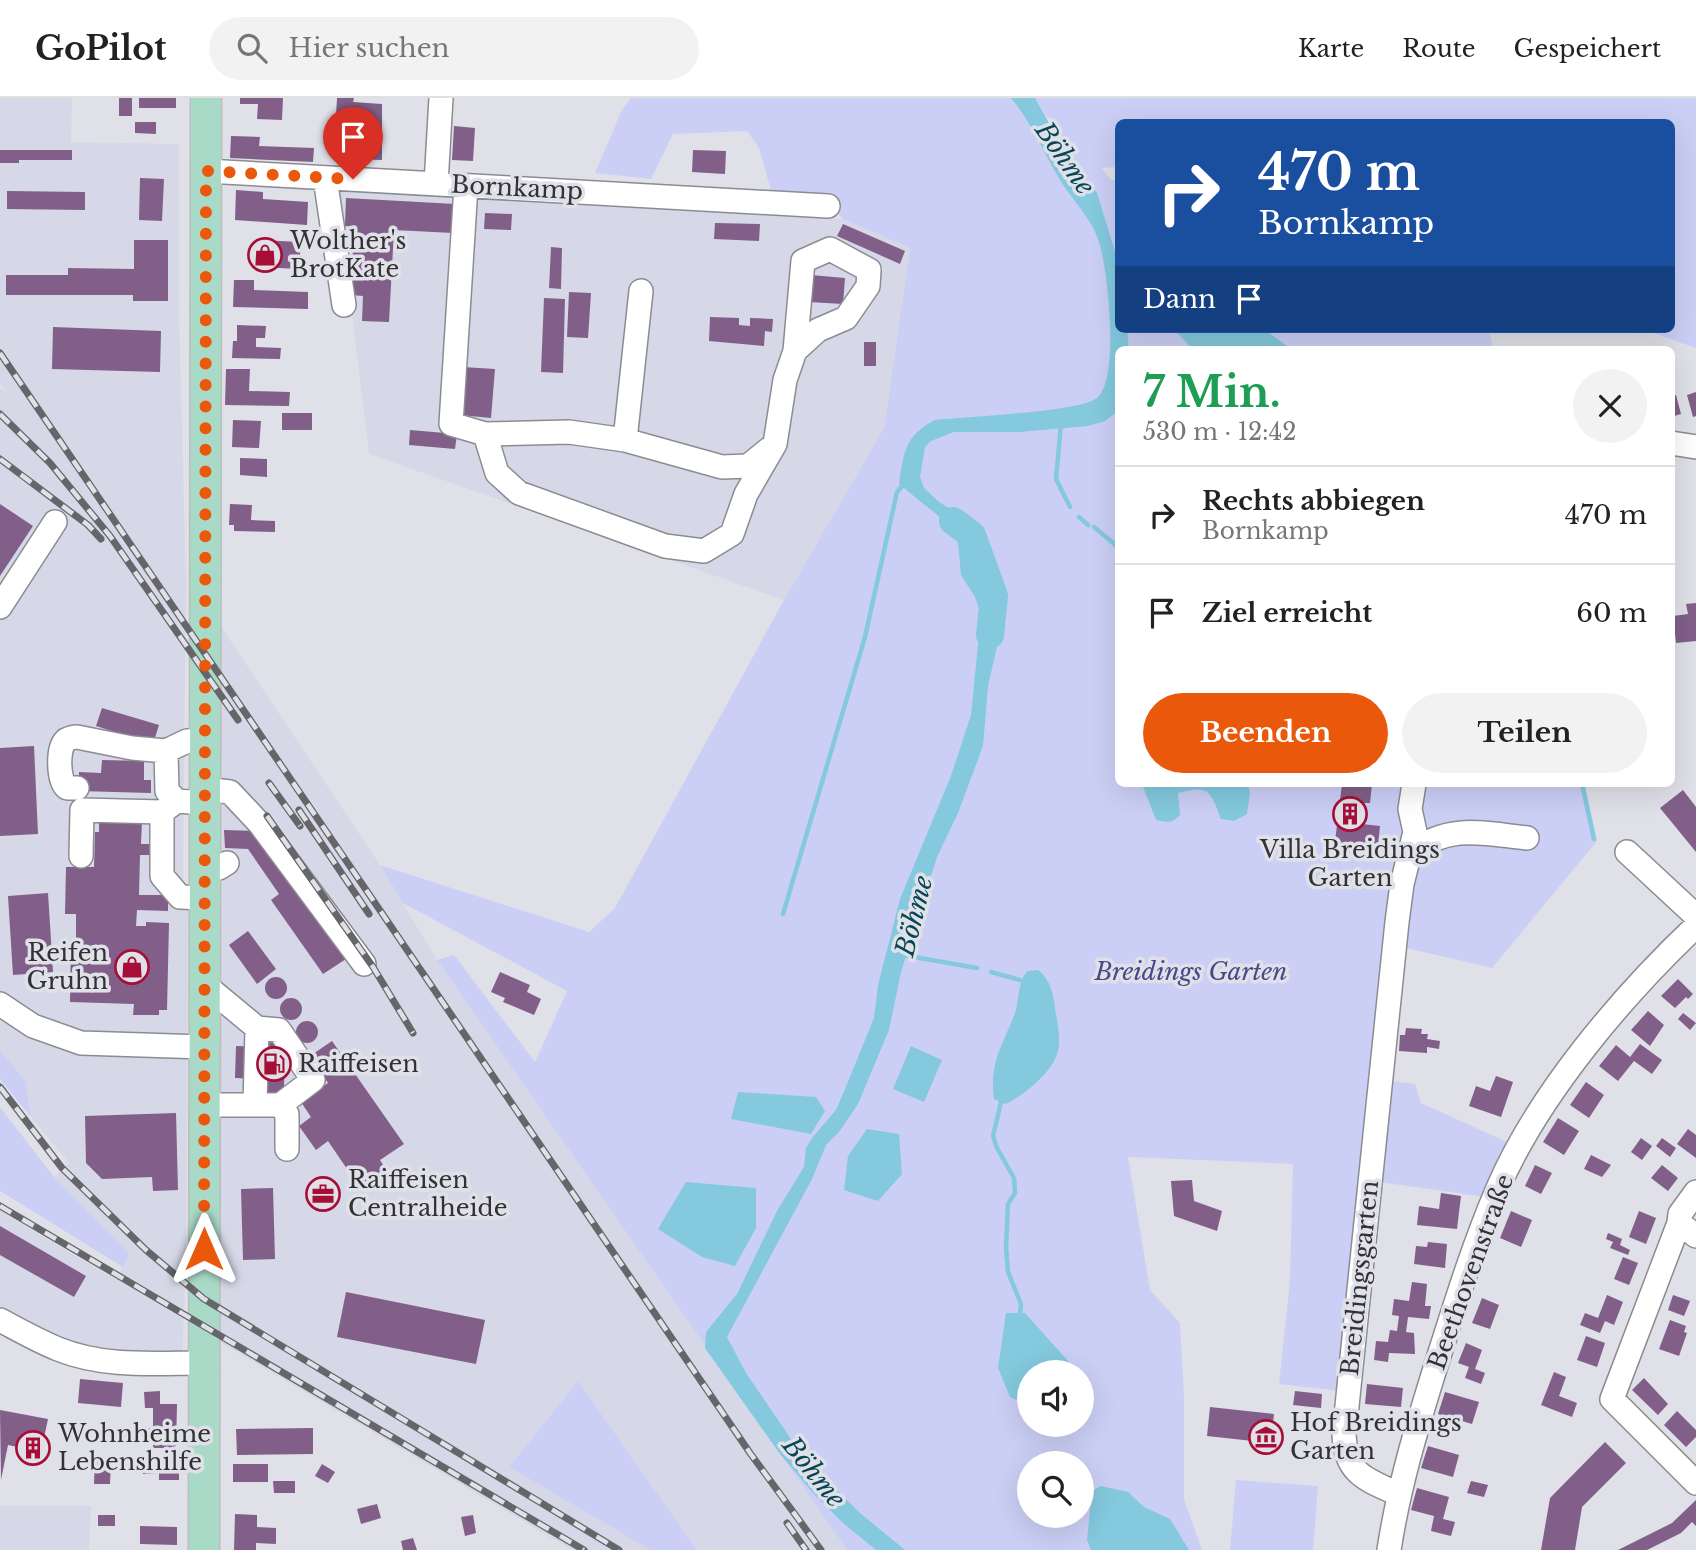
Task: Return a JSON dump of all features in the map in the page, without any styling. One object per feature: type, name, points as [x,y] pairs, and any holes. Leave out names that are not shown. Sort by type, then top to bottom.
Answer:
[{"type":"main road","points":[[204,1550],[204,1363],[213,1275],[204,1105],[204,898],[216,866],[178,798],[204,740],[206,98]]},
{"type":"street","points":[[436,184],[440,98]]},
{"type":"street","name":"Bornkamp","points":[[206,171],[828,206]]},
{"type":"street","points":[[325,178],[344,305]]},
{"type":"street","points":[[466,186],[451,424],[485,433],[569,432],[625,440],[722,467],[748,466],[775,444]]},
{"type":"street","points":[[625,440],[641,291]]},
{"type":"street","points":[[485,433],[496,473],[519,492],[665,546],[704,551],[732,534],[746,494],[775,444],[785,380],[795,351]]},
{"type":"street","points":[[1675,444],[1696,447]]},
{"type":"street","points":[[0,607],[55,522]]},
{"type":"street","points":[[77,788],[67,788],[60,779],[61,752],[63,743],[68,738],[77,737],[132,748],[166,751],[187,741],[204,740]]},
{"type":"street","points":[[166,751],[178,798],[162,876],[180,897],[204,898]]},
{"type":"street","name":"Breidingsgarten","points":[[1398,1494],[1355,1472],[1345,1453],[1343,1434],[1396,922],[1415,832],[1410,809],[1414,787]]},
{"type":"street","points":[[81,856],[82,810],[230,792],[260,824],[364,964]]},
{"type":"street","points":[[1411,852],[1430,839],[1458,831],[1527,838]]},
{"type":"street","points":[[1627,852],[1696,916]]},
{"type":"street","name":"Beethovenstraße","points":[[1389,1550],[1398,1494],[1459,1292],[1499,1187],[1552,1094],[1610,1017],[1692,937]]},
{"type":"street","points":[[204,984],[250,1022],[279,1030],[313,1080],[280,1105],[204,1105]]},
{"type":"street","points":[[0,1003],[33,1026],[81,1043],[204,1046]]},
{"type":"street","points":[[248,1105],[250,1022]]},
{"type":"street","points":[[280,1105],[287,1114],[287,1149]]},
{"type":"street","points":[[1696,1192],[1680,1213],[1687,1229],[1612,1399],[1696,1482]]},
{"type":"street","points":[[0,1320],[60,1350],[91,1359],[125,1364],[204,1363]]},
{"type":"shaded area","points":[[0,98],[72,98],[71,142],[179,144],[179,315],[186,583],[183,887],[188,910],[186,1268],[182,1357],[126,1357],[65,1345],[0,1311],[0,1211],[116,1280],[128,1255],[54,1177],[69,1163],[31,1117],[26,1082],[0,1050],[0,388],[6,392],[0,383]]},
{"type":"shaded area","points":[[337,189],[843,219],[910,248],[884,428],[784,600],[369,454]]},
{"type":"shaded area","points":[[216,619],[380,865],[437,960],[847,1550],[697,1550],[578,1381],[509,1467],[650,1550],[572,1550],[215,1339]]},
{"type":"shaded area","points":[[0,1506],[91,1506],[89,1550],[0,1550]]},
{"type":"green space","name":"Breidings Garten","points":[[631,98],[1011,98],[1029,120],[1039,144],[1054,121],[1046,116],[1035,98],[1696,98],[1696,348],[1653,333],[1675,333],[1675,119],[1115,119],[1115,167],[1102,168],[1111,180],[1115,180],[1115,333],[1490,333],[1492,346],[1115,346],[1115,787],[1586,787],[1597,841],[1492,968],[1402,947],[1341,1391],[1279,1384],[1290,1280],[1293,1164],[1128,1157],[1150,1290],[1180,1323],[1184,1396],[1184,1499],[1202,1550],[847,1550],[437,960],[454,955],[535,1062],[567,991],[403,903],[380,865],[589,932],[615,908],[784,600],[884,428],[910,248],[843,219],[829,204],[772,194],[759,148],[747,131],[673,134],[651,179],[595,173],[622,110]]},
{"type":"green space","points":[[0,1050],[26,1082],[31,1117],[0,1079]]},
{"type":"green space","points":[[1384,1080],[1415,1084],[1421,1103],[1507,1142],[1485,1197],[1373,1181]]},
{"type":"green space","points":[[0,1107],[54,1177],[129,1254],[123,1267],[0,1191]]},
{"type":"green space","points":[[578,1381],[697,1550],[650,1550],[509,1467]]},
{"type":"green space","points":[[1236,1480],[1318,1486],[1313,1550],[1230,1550]]},
{"type":"water","points":[[1011,98],[1035,98],[1061,144],[1097,193],[1115,251],[1115,333],[1127,333],[1129,346],[1115,346],[1115,413],[1105,421],[1088,426],[1019,432],[954,432],[931,441],[925,447],[920,477],[924,488],[972,528],[978,559],[996,603],[999,638],[988,686],[983,746],[958,813],[937,857],[901,972],[889,1030],[858,1104],[839,1132],[826,1145],[812,1179],[727,1337],[746,1373],[802,1455],[860,1513],[905,1550],[876,1550],[843,1523],[813,1493],[780,1454],[705,1348],[706,1332],[737,1294],[777,1211],[804,1167],[806,1148],[836,1110],[874,1018],[878,985],[900,899],[951,776],[971,715],[981,614],[975,597],[961,575],[957,531],[899,484],[907,446],[917,432],[935,420],[1068,407],[1097,398],[1104,387],[1108,369],[1110,323],[1106,275],[1099,242],[1092,226],[1060,180]]},
{"type":"water","points":[[1178,333],[1269,333],[1287,346],[1189,346]]},
{"type":"water","points":[[1143,787],[1249,787],[1247,814],[1234,821],[1221,819],[1207,792],[1196,789],[1178,793],[1180,815],[1177,818],[1169,822],[1156,820]]},
{"type":"water","points":[[1038,970],[1052,992],[1058,1029],[1058,1051],[1050,1067],[1037,1082],[1006,1104],[994,1099],[995,1064],[1015,1013],[1024,976],[1027,971]]},
{"type":"water","points":[[911,1046],[942,1060],[924,1102],[893,1089]]},
{"type":"water","points":[[738,1092],[816,1097],[825,1111],[811,1134],[731,1119]]},
{"type":"water","points":[[867,1129],[899,1134],[902,1174],[878,1201],[844,1190],[848,1156]]},
{"type":"water","points":[[686,1182],[756,1188],[756,1228],[735,1266],[702,1257],[658,1229]]},
{"type":"water","points":[[1006,1313],[1025,1313],[1067,1360],[1017,1360],[1017,1400],[1010,1397],[998,1368]]},
{"type":"water","points":[[1101,1486],[1128,1492],[1144,1507],[1170,1519],[1189,1550],[1091,1550],[1087,1540],[1088,1528],[1094,1528],[1094,1490]]},
{"type":"building","points":[[119,98],[132,98],[132,116],[119,116]]},
{"type":"building","points":[[139,98],[176,98],[176,108],[139,108]]},
{"type":"building","points":[[240,98],[283,98],[282,120],[257,119],[258,104],[240,104]]},
{"type":"building","points":[[337,98],[354,98],[353,102],[382,104],[382,160],[351,159],[352,135],[335,134]]},
{"type":"building","points":[[135,122],[156,122],[156,134],[135,133]]},
{"type":"building","points":[[454,126],[475,128],[473,161],[452,160]]},
{"type":"building","points":[[231,136],[260,137],[259,146],[314,148],[313,162],[230,158]]},
{"type":"building","points":[[0,150],[72,150],[72,160],[19,160],[19,163],[0,163]]},
{"type":"building","points":[[693,150],[726,151],[725,174],[692,172]]},
{"type":"building","points":[[140,178],[164,179],[162,221],[139,220]]},
{"type":"building","points":[[236,190],[263,192],[263,199],[308,202],[307,225],[235,220]]},
{"type":"building","points":[[7,191],[85,192],[85,210],[7,209]]},
{"type":"building","points":[[346,198],[455,204],[453,233],[394,230],[389,322],[362,321],[363,296],[351,295],[354,227],[345,226]]},
{"type":"building","points":[[485,213],[512,214],[511,230],[484,229]]},
{"type":"building","points":[[715,223],[760,224],[759,241],[714,239]]},
{"type":"building","points":[[843,224],[905,251],[900,264],[837,236]]},
{"type":"building","points":[[134,240],[168,240],[168,301],[133,301],[133,295],[6,295],[6,275],[68,275],[68,268],[134,269]]},
{"type":"building","points":[[259,240],[301,242],[299,269],[258,267]]},
{"type":"building","points":[[551,247],[562,248],[561,289],[549,288]]},
{"type":"building","points":[[811,275],[845,278],[843,304],[809,302]]},
{"type":"building","points":[[234,280],[254,280],[254,290],[308,292],[308,309],[233,307]]},
{"type":"building","points":[[569,292],[591,293],[588,338],[567,337]]},
{"type":"building","points":[[544,298],[565,299],[563,373],[541,372]]},
{"type":"building","points":[[710,317],[739,318],[739,325],[750,326],[750,318],[773,319],[772,332],[765,331],[764,346],[709,341]]},
{"type":"building","points":[[237,325],[266,326],[265,338],[256,338],[256,347],[281,348],[280,359],[232,358],[233,341],[237,341]]},
{"type":"building","points":[[53,327],[161,331],[160,372],[52,369]]},
{"type":"building","points":[[864,342],[876,342],[876,366],[864,366]]},
{"type":"building","points":[[463,367],[495,369],[491,418],[459,415]]},
{"type":"building","points":[[226,369],[250,369],[249,391],[290,392],[289,406],[225,405]]},
{"type":"building","points":[[1696,392],[1696,416],[1693,417],[1687,395]]},
{"type":"building","points":[[1675,395],[1681,414],[1675,416]]},
{"type":"building","points":[[282,413],[312,413],[312,430],[282,430]]},
{"type":"building","points":[[233,420],[261,421],[259,448],[232,447]]},
{"type":"building","points":[[410,430],[457,434],[455,449],[409,445]]},
{"type":"building","points":[[240,458],[267,459],[267,477],[240,475]]},
{"type":"building","points":[[0,504],[33,526],[0,576]]},
{"type":"building","points":[[230,504],[252,505],[251,520],[275,521],[275,532],[234,531],[234,525],[229,525]]},
{"type":"building","points":[[1696,603],[1696,641],[1676,643],[1675,616],[1688,614],[1686,604]]},
{"type":"building","points":[[102,708],[159,725],[153,744],[96,726]]},
{"type":"building","points":[[34,746],[38,834],[0,836],[0,748]]},
{"type":"building","points":[[102,760],[144,761],[144,780],[151,780],[151,793],[78,791],[79,772],[101,773]]},
{"type":"building","name":"Villa Breidings Garten","points":[[1342,787],[1372,787],[1370,803],[1364,803],[1362,824],[1380,826],[1377,855],[1345,852],[1342,861],[1333,858]]},
{"type":"building","points":[[1683,790],[1696,807],[1696,852],[1660,808]]},
{"type":"building","points":[[99,820],[142,821],[141,844],[149,844],[149,855],[140,855],[139,895],[168,895],[168,911],[137,910],[136,926],[146,926],[146,922],[169,923],[167,1010],[159,1010],[159,1015],[133,1015],[134,1004],[70,1002],[71,939],[76,939],[76,914],[65,914],[66,867],[94,867],[95,832],[99,832]]},
{"type":"building","points":[[224,830],[256,831],[346,959],[323,974],[271,900],[279,894],[248,849],[225,848]]},
{"type":"building","points":[[48,893],[53,972],[13,975],[8,896]]},
{"type":"building","points":[[248,931],[276,969],[257,984],[229,945]]},
{"type":"building","points":[[500,972],[530,985],[527,992],[541,999],[534,1015],[503,1002],[505,998],[491,992]]},
{"type":"building","points":[[276,977],[284,980],[287,988],[284,996],[276,999],[268,996],[265,988],[268,980]]},
{"type":"building","points":[[1678,979],[1693,994],[1675,1008],[1661,996]]},
{"type":"building","points":[[291,998],[299,1001],[302,1009],[299,1017],[291,1020],[283,1017],[280,1009],[283,1001]]},
{"type":"building","points":[[1648,1011],[1664,1025],[1650,1046],[1631,1030]]},
{"type":"building","points":[[1683,1013],[1696,1023],[1690,1030],[1678,1019]]},
{"type":"building","points":[[307,1021],[315,1024],[318,1032],[315,1040],[307,1043],[299,1040],[296,1032],[299,1024]]},
{"type":"building","points":[[1406,1028],[1422,1029],[1421,1034],[1428,1034],[1427,1039],[1440,1041],[1439,1049],[1427,1047],[1427,1053],[1399,1051],[1400,1035],[1405,1035]]},
{"type":"building","points":[[264,1040],[275,1040],[285,1050],[284,1089],[280,1092],[262,1092],[263,1079],[235,1078],[236,1046],[264,1047]]},
{"type":"building","points":[[332,1041],[404,1144],[380,1160],[388,1173],[362,1191],[328,1141],[316,1150],[299,1126],[311,1117],[301,1102],[328,1083],[310,1056]]},
{"type":"building","points":[[1640,1044],[1662,1060],[1652,1074],[1634,1061],[1618,1081],[1599,1066],[1616,1045],[1630,1057]]},
{"type":"building","points":[[1496,1076],[1513,1082],[1501,1117],[1469,1106],[1476,1086],[1490,1091]]},
{"type":"building","points":[[1586,1082],[1604,1095],[1589,1118],[1570,1105]]},
{"type":"building","points":[[176,1113],[178,1190],[153,1191],[152,1177],[102,1179],[86,1163],[85,1116]]},
{"type":"building","points":[[1558,1118],[1579,1131],[1564,1155],[1543,1142]]},
{"type":"building","points":[[1688,1129],[1696,1135],[1696,1158],[1677,1144]]},
{"type":"building","points":[[1641,1138],[1652,1146],[1642,1160],[1631,1152]]},
{"type":"building","points":[[1662,1138],[1676,1148],[1670,1157],[1656,1146]]},
{"type":"building","points":[[1591,1155],[1611,1165],[1602,1177],[1584,1169]]},
{"type":"building","points":[[1535,1165],[1552,1173],[1541,1194],[1525,1186]]},
{"type":"building","points":[[1662,1165],[1678,1178],[1668,1191],[1651,1178]]},
{"type":"building","points":[[1192,1180],[1194,1201],[1222,1211],[1217,1231],[1174,1216],[1171,1181]]},
{"type":"building","points":[[273,1188],[275,1259],[243,1260],[241,1189]]},
{"type":"building","points":[[1441,1193],[1461,1196],[1457,1229],[1417,1225],[1419,1206],[1439,1209]]},
{"type":"building","points":[[1511,1211],[1532,1220],[1521,1247],[1500,1238]]},
{"type":"building","points":[[1639,1211],[1656,1218],[1646,1244],[1629,1237]]},
{"type":"building","points":[[0,1226],[86,1276],[74,1297],[0,1255]]},
{"type":"building","points":[[1608,1233],[1622,1239],[1620,1245],[1630,1250],[1628,1255],[1610,1248],[1613,1242],[1606,1239]]},
{"type":"building","points":[[1428,1242],[1447,1244],[1445,1268],[1414,1264],[1416,1246],[1427,1247]]},
{"type":"building","points":[[1623,1257],[1638,1263],[1629,1285],[1614,1279]]},
{"type":"building","points":[[1412,1282],[1427,1284],[1425,1306],[1431,1306],[1429,1319],[1408,1317],[1406,1332],[1414,1333],[1415,1354],[1389,1353],[1388,1362],[1374,1360],[1376,1341],[1388,1342],[1390,1330],[1397,1331],[1399,1316],[1392,1315],[1394,1299],[1409,1301]]},
{"type":"building","points":[[346,1292],[485,1320],[476,1364],[337,1337]]},
{"type":"building","points":[[1607,1295],[1623,1302],[1614,1325],[1605,1321],[1600,1333],[1580,1325],[1585,1313],[1598,1318]]},
{"type":"building","points":[[1673,1295],[1690,1301],[1684,1316],[1668,1310]]},
{"type":"building","points":[[1482,1298],[1499,1305],[1490,1329],[1472,1323]]},
{"type":"building","points":[[1670,1320],[1686,1326],[1684,1332],[1687,1333],[1679,1356],[1659,1349]]},
{"type":"building","points":[[1586,1336],[1605,1343],[1597,1367],[1577,1360]]},
{"type":"building","points":[[1466,1343],[1482,1350],[1475,1369],[1485,1373],[1481,1384],[1465,1378],[1469,1367],[1458,1363]]},
{"type":"building","points":[[1554,1372],[1566,1377],[1559,1396],[1577,1403],[1572,1417],[1541,1405]]},
{"type":"building","points":[[1644,1378],[1668,1404],[1658,1415],[1632,1390]]},
{"type":"building","points":[[80,1379],[123,1383],[121,1407],[78,1403]]},
{"type":"building","points":[[1367,1384],[1403,1388],[1401,1407],[1365,1404]]},
{"type":"building","points":[[160,1391],[160,1404],[177,1404],[176,1448],[153,1448],[153,1439],[130,1439],[130,1428],[153,1428],[153,1408],[145,1408],[144,1392]]},
{"type":"building","points":[[1295,1391],[1322,1394],[1321,1408],[1293,1405]]},
{"type":"building","points":[[1445,1392],[1479,1402],[1472,1424],[1438,1414]]},
{"type":"building","points":[[1210,1407],[1274,1414],[1271,1443],[1207,1436]]},
{"type":"building","name":"Wohnheime Lebenshilfe","points":[[0,1410],[48,1419],[41,1452],[8,1445],[1,1480]]},
{"type":"building","points":[[1677,1411],[1696,1430],[1696,1437],[1686,1447],[1664,1425]]},
{"type":"building","points":[[313,1428],[313,1454],[237,1455],[236,1429]]},
{"type":"building","points":[[1605,1442],[1626,1463],[1582,1507],[1575,1550],[1541,1550],[1550,1498]]},
{"type":"building","points":[[1428,1446],[1459,1455],[1453,1477],[1421,1468]]},
{"type":"building","points":[[1315,1450],[1331,1453],[1330,1462],[1314,1460]]},
{"type":"building","points":[[95,1460],[111,1461],[110,1484],[94,1484]]},
{"type":"building","points":[[142,1461],[179,1461],[179,1480],[159,1480],[159,1473],[143,1474]]},
{"type":"building","points":[[233,1464],[268,1464],[268,1482],[233,1482]]},
{"type":"building","points":[[322,1464],[335,1472],[328,1483],[315,1476]]},
{"type":"building","points":[[273,1481],[295,1481],[295,1493],[274,1493]]},
{"type":"building","points":[[1471,1481],[1488,1485],[1484,1497],[1467,1493]]},
{"type":"building","points":[[1417,1488],[1449,1497],[1443,1519],[1455,1522],[1451,1536],[1431,1531],[1434,1516],[1411,1510]]},
{"type":"building","points":[[1696,1500],[1696,1526],[1692,1522],[1681,1533],[1647,1550],[1618,1550],[1672,1523]]},
{"type":"building","points":[[377,1504],[381,1518],[361,1524],[357,1509]]},
{"type":"building","points":[[235,1514],[257,1515],[257,1527],[276,1528],[276,1544],[256,1543],[256,1550],[234,1550]]},
{"type":"building","points":[[98,1515],[115,1515],[115,1526],[98,1526]]},
{"type":"building","points":[[473,1515],[476,1533],[465,1536],[461,1517]]},
{"type":"building","points":[[140,1526],[177,1527],[177,1545],[140,1544]]},
{"type":"building","points":[[413,1538],[417,1550],[403,1550],[401,1541]]},
{"type":"waterway","points":[[1061,424],[1056,479],[1070,507]]},
{"type":"waterway","points":[[783,914],[865,637],[897,492],[903,485]]},
{"type":"waterway","points":[[1079,517],[1088,525]]},
{"type":"waterway","name":"Böhme","points":[[953,521],[972,535],[994,596],[990,635]]},
{"type":"waterway","points":[[1094,527],[1115,544]]},
{"type":"waterway","points":[[1583,787],[1594,839]]},
{"type":"waterway","points":[[903,955],[977,968]]},
{"type":"waterway","points":[[991,972],[1020,980]]},
{"type":"waterway","points":[[1001,1102],[993,1136],[1014,1178],[1015,1193],[1008,1204],[1006,1247],[1008,1272],[1021,1304],[1020,1313]]},
{"type":"railway","points":[[0,353],[750,1453],[821,1550]]},
{"type":"railway","points":[[0,414],[50,463],[110,536],[238,720]]},
{"type":"railway","points":[[0,459],[88,525],[101,539]]},
{"type":"railway","points":[[269,783],[300,826]]},
{"type":"railway","points":[[299,810],[369,914]]},
{"type":"railway","points":[[267,816],[373,967],[413,1033]]},
{"type":"railway","points":[[0,1087],[62,1168],[146,1250],[204,1299],[619,1550]]},
{"type":"railway","points":[[0,1206],[584,1550]]},
{"type":"railway","points":[[787,1523],[806,1550]]},
{"type":"place","name":"Wolther's BrotKate","points":[[265,255]]},
{"type":"place","name":"Villa Breidings Garten","points":[[1350,814]]},
{"type":"place","name":"Reifen Gruhn","points":[[132,967]]},
{"type":"place","name":"Raiffeisen","points":[[274,1064]]},
{"type":"place","name":"Raiffeisen Centralheide","points":[[323,1194]]},
{"type":"place","name":"Hof Breidings Garten","points":[[1266,1437]]},
{"type":"place","name":"Wohnheime Lebenshilfe","points":[[33,1448]]},
{"type":"route","points":[[204,1249],[206,171],[353,179]]}]
